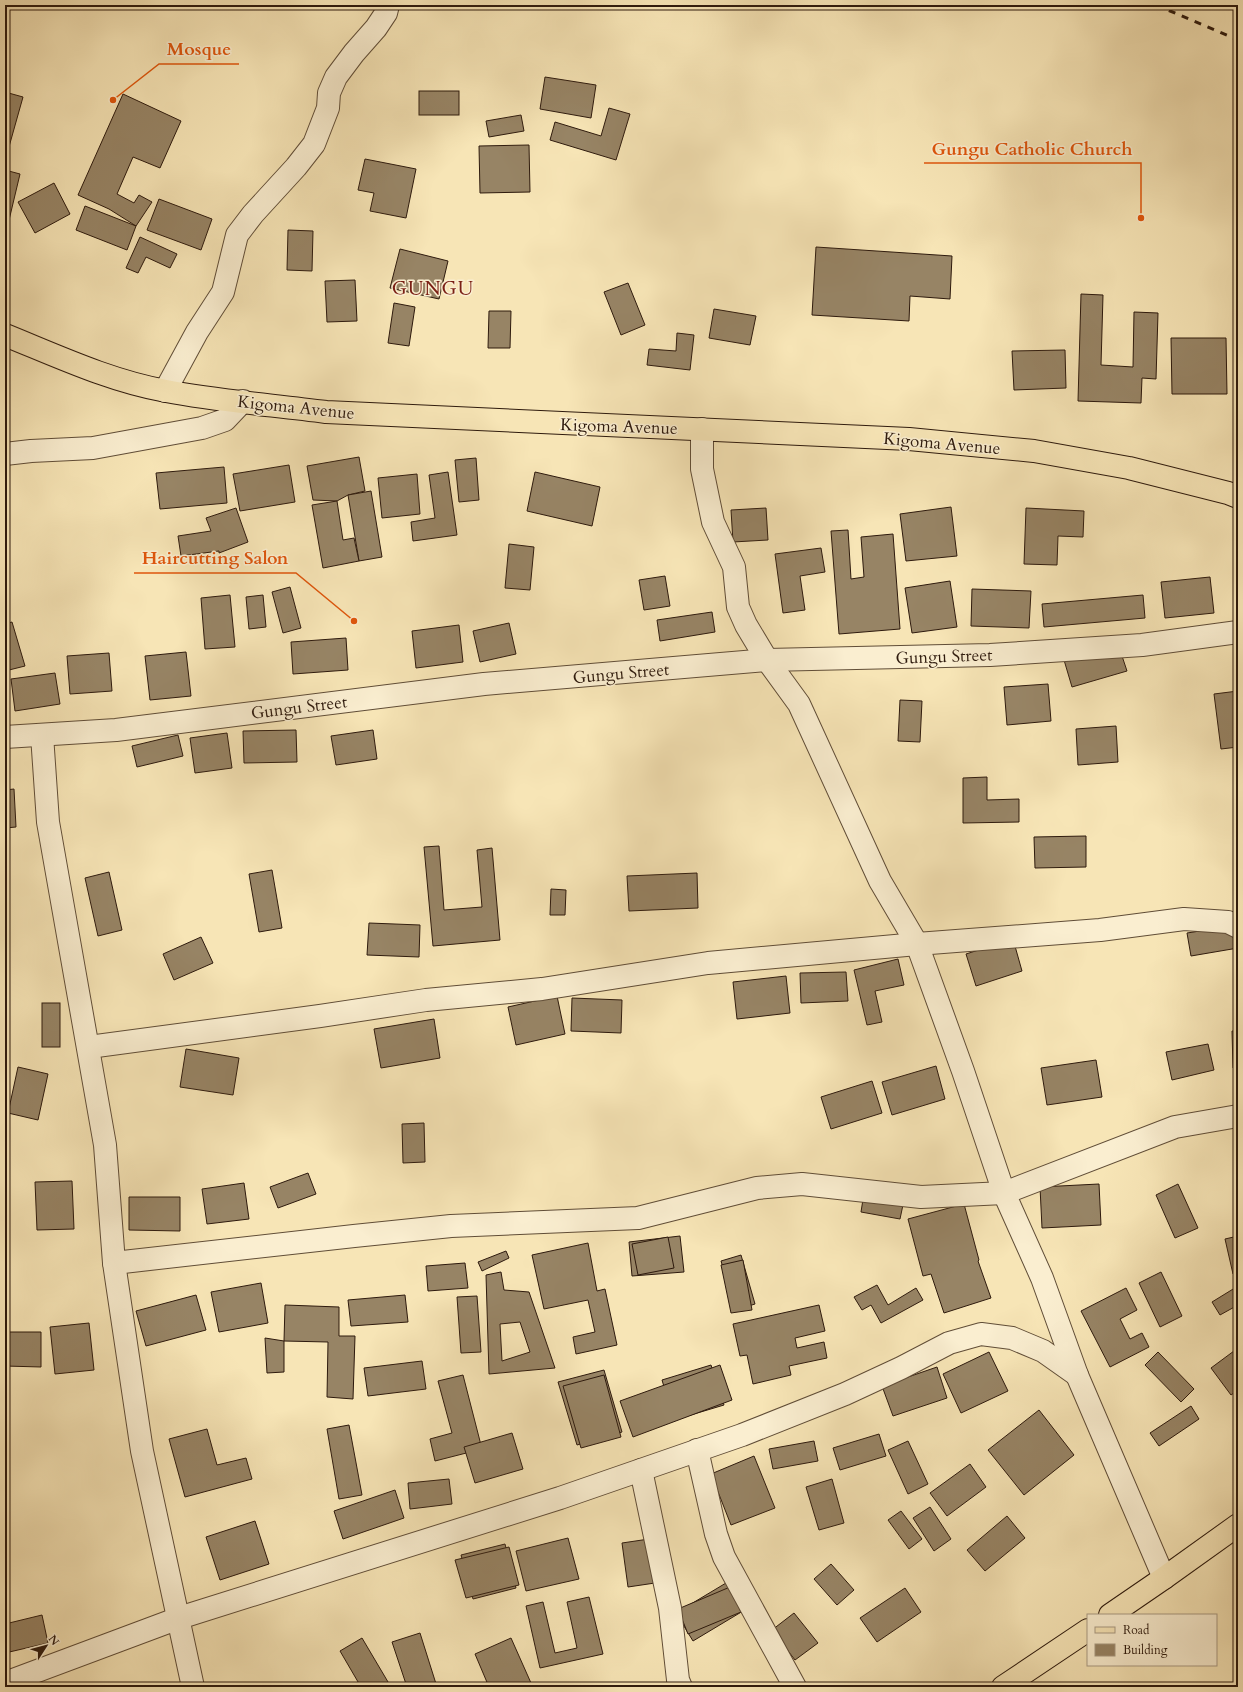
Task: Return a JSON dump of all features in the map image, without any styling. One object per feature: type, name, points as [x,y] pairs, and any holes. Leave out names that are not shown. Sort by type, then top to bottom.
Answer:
[{"type":"main road","name":"Kigoma Avenue","points":[[5,336],[104,374],[165,391],[326,412],[909,438],[1034,451],[1129,468],[1228,493],[1238,497]]},
{"type":"main road","points":[[1111,1614],[1238,1525]]},
{"type":"main road","points":[[1003,1687],[1087,1631]]},
{"type":"street","points":[[165,391],[197,332],[224,292],[237,235],[253,214],[296,167],[314,144],[328,108],[329,93],[336,77],[354,53],[376,28],[386,13],[388,5]]},
{"type":"street","points":[[5,454],[31,451],[93,448],[202,428],[225,420],[243,401]]},
{"type":"street","points":[[702,429],[702,469],[713,522],[734,567],[738,607],[746,625],[767,660],[798,704],[880,881],[917,944],[963,1071],[1004,1193],[1042,1278],[1077,1375],[1164,1578]]},
{"type":"street","name":"Gungu Street","points":[[5,737],[42,736],[116,730],[484,684],[767,660],[990,655],[1142,645],[1238,632]]},
{"type":"street","points":[[42,736],[48,822],[105,1145],[114,1263],[142,1451],[193,1687]]},
{"type":"street","points":[[88,1047],[320,1016],[426,1000],[542,989],[708,963],[917,944],[1100,930],[1184,919],[1228,922],[1238,927]]},
{"type":"street","points":[[114,1263],[451,1226],[638,1218],[757,1188],[802,1184],[921,1197],[1004,1193],[1175,1127],[1238,1116]]},
{"type":"street","points":[[5,1683],[179,1618],[544,1502],[742,1435],[845,1394],[901,1368],[948,1343],[981,1334],[1012,1338],[1044,1351],[1077,1375]]},
{"type":"street","points":[[697,1450],[716,1534],[724,1558],[795,1687]]},
{"type":"street","points":[[641,1470],[670,1608],[678,1680],[681,1687]]},
{"type":"building","points":[[545,77],[596,85],[591,118],[540,109]]},
{"type":"building","points":[[419,91],[459,91],[459,115],[419,115]]},
{"type":"building","points":[[5,92],[23,97],[5,161]]},
{"type":"building","points":[[123,94],[181,121],[160,168],[133,157],[117,194],[134,203],[139,195],[152,202],[136,226],[109,209],[78,195]]},
{"type":"building","points":[[609,108],[630,114],[616,160],[550,140],[555,122],[601,136]]},
{"type":"building","points":[[521,115],[524,131],[489,137],[486,121]]},
{"type":"building","points":[[529,145],[530,192],[480,193],[479,146]]},
{"type":"building","points":[[365,159],[416,169],[406,218],[370,211],[374,193],[358,190]]},
{"type":"building","points":[[5,170],[20,174],[5,237]]},
{"type":"building","points":[[54,183],[70,214],[35,233],[18,202]]},
{"type":"building","points":[[159,199],[212,219],[201,250],[147,230]]},
{"type":"building","points":[[85,206],[136,226],[127,250],[76,230]]},
{"type":"building","points":[[288,230],[313,231],[312,271],[287,270]]},
{"type":"building","points":[[140,237],[177,254],[170,268],[146,257],[138,273],[126,268]]},
{"type":"building","points":[[816,247],[952,256],[950,299],[910,296],[909,321],[812,315]]},
{"type":"building","points":[[400,249],[448,261],[439,299],[390,288]]},
{"type":"building","points":[[355,280],[357,321],[327,322],[325,281]]},
{"type":"building","points":[[628,283],[645,325],[621,335],[604,292]]},
{"type":"building","points":[[1081,294],[1103,295],[1101,365],[1133,367],[1134,312],[1158,313],[1156,379],[1142,378],[1141,403],[1078,401]]},
{"type":"building","points":[[394,303],[415,307],[409,346],[388,343]]},
{"type":"building","points":[[714,309],[756,316],[750,345],[709,338]]},
{"type":"building","points":[[489,311],[511,311],[510,348],[488,348]]},
{"type":"building","points":[[677,333],[694,335],[690,370],[647,365],[649,349],[676,351]]},
{"type":"building","points":[[1171,338],[1226,338],[1227,394],[1172,394]]},
{"type":"building","points":[[1065,350],[1066,388],[1014,390],[1012,351]]},
{"type":"building","points":[[359,457],[365,491],[348,495],[337,501],[313,500],[307,466]]},
{"type":"building","points":[[476,458],[479,500],[459,502],[455,460]]},
{"type":"building","points":[[289,465],[295,502],[240,511],[233,474]]},
{"type":"building","points":[[224,467],[227,503],[160,509],[156,473]]},
{"type":"building","points":[[448,472],[457,535],[413,541],[411,522],[435,518],[429,475]]},
{"type":"building","points":[[535,472],[600,487],[592,526],[527,511]]},
{"type":"building","points":[[417,474],[420,514],[382,518],[378,478]]},
{"type":"building","points":[[371,491],[382,557],[359,561],[348,495]]},
{"type":"building","points":[[337,501],[343,540],[354,538],[359,561],[323,568],[312,505]]},
{"type":"building","points":[[951,507],[957,556],[906,561],[900,514]]},
{"type":"building","points":[[236,508],[248,542],[219,553],[219,551],[181,556],[178,536],[211,531],[206,518]]},
{"type":"building","points":[[766,508],[768,540],[733,542],[731,510]]},
{"type":"building","points":[[1026,508],[1084,511],[1083,537],[1058,536],[1057,565],[1024,564]]},
{"type":"building","points":[[848,530],[851,579],[864,577],[861,537],[893,534],[900,629],[839,634],[831,531]]},
{"type":"building","points":[[509,544],[534,547],[530,590],[505,588]]},
{"type":"building","points":[[821,548],[825,572],[800,576],[805,610],[783,613],[775,554]]},
{"type":"building","points":[[665,576],[670,606],[644,610],[639,580]]},
{"type":"building","points":[[1210,577],[1214,613],[1165,618],[1161,582]]},
{"type":"building","points":[[950,581],[957,627],[912,633],[905,588]]},
{"type":"building","points":[[290,587],[301,628],[283,633],[272,592]]},
{"type":"building","points":[[972,589],[1031,591],[1029,628],[971,626]]},
{"type":"building","points":[[230,595],[235,647],[205,649],[201,598]]},
{"type":"building","points":[[263,595],[266,627],[249,629],[246,597]]},
{"type":"building","points":[[1143,595],[1145,618],[1044,627],[1042,604]]},
{"type":"building","points":[[712,612],[715,632],[660,641],[657,620]]},
{"type":"building","points":[[12,622],[25,666],[5,671],[5,624]]},
{"type":"building","points":[[509,623],[516,654],[480,662],[473,631]]},
{"type":"building","points":[[459,625],[463,662],[416,668],[412,631]]},
{"type":"building","points":[[346,638],[348,670],[293,674],[291,642]]},
{"type":"building","points":[[1118,644],[1127,671],[1072,687],[1064,660]]},
{"type":"building","points":[[186,652],[191,696],[150,700],[145,656]]},
{"type":"building","points":[[109,653],[112,691],[70,694],[67,656]]},
{"type":"building","points":[[55,673],[60,704],[15,711],[11,679]]},
{"type":"building","points":[[1048,684],[1051,721],[1007,725],[1004,687]]},
{"type":"building","points":[[1238,691],[1238,747],[1221,749],[1214,694]]},
{"type":"building","points":[[900,700],[922,701],[920,742],[898,741]]},
{"type":"building","points":[[1116,726],[1118,762],[1078,765],[1076,729]]},
{"type":"building","points":[[296,730],[297,762],[244,763],[243,731]]},
{"type":"building","points":[[373,730],[377,759],[336,765],[331,736]]},
{"type":"building","points":[[227,733],[232,768],[195,773],[190,738]]},
{"type":"building","points":[[178,735],[183,756],[137,767],[132,746]]},
{"type":"building","points":[[987,777],[987,800],[1019,799],[1019,822],[963,823],[963,778]]},
{"type":"building","points":[[14,789],[16,827],[5,828],[5,790]]},
{"type":"building","points":[[1086,836],[1086,867],[1035,868],[1034,837]]},
{"type":"building","points":[[439,846],[444,910],[482,907],[477,850],[492,848],[500,940],[433,946],[424,847]]},
{"type":"building","points":[[272,870],[282,928],[259,932],[249,874]]},
{"type":"building","points":[[109,872],[122,930],[98,936],[85,878]]},
{"type":"building","points":[[697,873],[698,908],[629,911],[627,876]]},
{"type":"building","points":[[551,889],[566,890],[565,915],[550,915]]},
{"type":"building","points":[[369,923],[420,925],[419,957],[367,955]]},
{"type":"building","points":[[1238,925],[1238,948],[1191,956],[1187,933]]},
{"type":"building","points":[[201,937],[213,963],[174,980],[163,954]]},
{"type":"building","points":[[1013,939],[1022,971],[976,986],[966,954]]},
{"type":"building","points":[[898,959],[904,985],[875,991],[882,1022],[867,1025],[854,970]]},
{"type":"building","points":[[846,972],[848,1001],[801,1003],[800,973]]},
{"type":"building","points":[[786,976],[790,1013],[737,1019],[733,982]]},
{"type":"building","points":[[557,996],[565,1034],[516,1045],[508,1007]]},
{"type":"building","points":[[572,998],[622,1000],[621,1033],[571,1031]]},
{"type":"building","points":[[42,1003],[60,1003],[60,1047],[42,1047]]},
{"type":"building","points":[[434,1019],[440,1058],[381,1068],[374,1029]]},
{"type":"building","points":[[1232,1031],[1238,1031],[1238,1068],[1233,1068]]},
{"type":"building","points":[[1208,1044],[1214,1070],[1172,1080],[1166,1052]]},
{"type":"building","points":[[186,1049],[239,1058],[233,1095],[180,1087]]},
{"type":"building","points":[[1096,1060],[1102,1097],[1047,1105],[1041,1068]]},
{"type":"building","points":[[936,1066],[945,1099],[892,1115],[882,1082]]},
{"type":"building","points":[[18,1067],[48,1074],[38,1120],[8,1113]]},
{"type":"building","points":[[872,1081],[882,1113],[831,1129],[821,1097]]},
{"type":"building","points":[[424,1123],[425,1162],[403,1163],[402,1124]]},
{"type":"building","points":[[308,1173],[316,1194],[278,1208],[270,1187]]},
{"type":"building","points":[[72,1181],[74,1229],[37,1230],[35,1182]]},
{"type":"building","points":[[244,1183],[249,1219],[207,1224],[202,1189]]},
{"type":"building","points":[[1099,1184],[1101,1225],[1042,1228],[1040,1187]]},
{"type":"building","points":[[1178,1184],[1198,1228],[1175,1238],[1156,1195]]},
{"type":"building","points":[[864,1193],[904,1200],[900,1219],[861,1212]]},
{"type":"building","points":[[129,1197],[180,1197],[180,1231],[129,1230]]},
{"type":"building","points":[[964,1204],[979,1260],[978,1261],[991,1298],[944,1313],[931,1274],[923,1276],[908,1219]]},
{"type":"building","points":[[680,1236],[684,1272],[632,1276],[629,1242]]},
{"type":"building","points":[[1238,1236],[1238,1273],[1233,1274],[1225,1239]]},
{"type":"building","points":[[668,1237],[674,1268],[638,1275],[632,1244]]},
{"type":"building","points":[[588,1243],[597,1291],[605,1289],[617,1345],[576,1354],[573,1337],[595,1332],[588,1300],[544,1309],[532,1255]]},
{"type":"building","points":[[506,1251],[509,1258],[482,1271],[478,1262]]},
{"type":"building","points":[[741,1255],[755,1304],[736,1310],[721,1261]]},
{"type":"building","points":[[743,1260],[752,1310],[731,1313],[721,1265]]},
{"type":"building","points":[[465,1263],[468,1288],[428,1291],[426,1266]]},
{"type":"building","points":[[501,1272],[504,1290],[529,1292],[555,1368],[489,1374],[486,1275]],"holes":[[[520,1322],[530,1352],[502,1361],[500,1324]]]},
{"type":"building","points":[[1161,1272],[1182,1316],[1160,1327],[1139,1283]]},
{"type":"building","points":[[261,1283],[268,1323],[219,1332],[211,1292]]},
{"type":"building","points":[[877,1285],[888,1305],[916,1288],[923,1300],[881,1323],[871,1305],[862,1310],[854,1297]]},
{"type":"building","points":[[1238,1286],[1238,1305],[1220,1315],[1212,1302]]},
{"type":"building","points":[[1126,1288],[1137,1310],[1120,1319],[1130,1339],[1142,1333],[1149,1347],[1110,1367],[1081,1311]]},
{"type":"building","points":[[196,1295],[206,1330],[146,1346],[136,1311]]},
{"type":"building","points":[[405,1295],[408,1322],[351,1326],[348,1300]]},
{"type":"building","points":[[477,1296],[481,1352],[461,1353],[457,1297]]},
{"type":"building","points":[[285,1305],[339,1307],[339,1336],[355,1336],[353,1399],[327,1397],[328,1342],[284,1341]]},
{"type":"building","points":[[819,1305],[825,1331],[795,1338],[797,1348],[824,1342],[827,1358],[789,1366],[791,1375],[753,1384],[747,1355],[740,1356],[733,1324]]},
{"type":"building","points":[[89,1323],[94,1370],[55,1374],[50,1327]]},
{"type":"building","points":[[5,1332],[41,1332],[41,1367],[5,1366]]},
{"type":"building","points":[[265,1338],[284,1341],[284,1372],[267,1373]]},
{"type":"building","points":[[1238,1348],[1238,1390],[1231,1395],[1211,1368]]},
{"type":"building","points":[[989,1352],[1008,1391],[961,1413],[943,1374]]},
{"type":"building","points":[[1158,1352],[1194,1389],[1181,1402],[1145,1365]]},
{"type":"building","points":[[422,1361],[426,1389],[368,1396],[364,1368]]},
{"type":"building","points":[[711,1365],[724,1405],[674,1420],[662,1380]]},
{"type":"building","points":[[720,1365],[732,1400],[633,1437],[620,1401]]},
{"type":"building","points":[[937,1367],[947,1398],[893,1416],[882,1386]]},
{"type":"building","points":[[604,1370],[622,1432],[577,1445],[558,1382]]},
{"type":"building","points":[[463,1375],[482,1449],[435,1461],[430,1439],[452,1433],[438,1381]]},
{"type":"building","points":[[604,1375],[621,1437],[581,1448],[563,1386]]},
{"type":"building","points":[[1191,1406],[1199,1419],[1159,1446],[1150,1433]]},
{"type":"building","points":[[1039,1410],[1074,1455],[1024,1495],[988,1450]]},
{"type":"building","points":[[349,1425],[362,1495],[339,1499],[327,1429]]},
{"type":"building","points":[[207,1429],[217,1465],[246,1458],[252,1479],[185,1497],[169,1439]]},
{"type":"building","points":[[512,1433],[523,1469],[475,1483],[464,1447]]},
{"type":"building","points":[[879,1434],[886,1456],[840,1470],[833,1448]]},
{"type":"building","points":[[814,1441],[818,1461],[773,1469],[769,1449]]},
{"type":"building","points":[[908,1441],[928,1484],[908,1494],[888,1450]]},
{"type":"building","points":[[754,1456],[775,1508],[731,1525],[711,1474]]},
{"type":"building","points":[[970,1464],[986,1487],[947,1516],[930,1493]]},
{"type":"building","points":[[449,1479],[452,1504],[410,1509],[408,1483]]},
{"type":"building","points":[[832,1479],[844,1523],[819,1530],[806,1487]]},
{"type":"building","points":[[395,1490],[404,1518],[343,1539],[334,1511]]},
{"type":"building","points":[[930,1507],[951,1539],[934,1551],[913,1518]]},
{"type":"building","points":[[901,1511],[922,1539],[909,1549],[888,1520]]},
{"type":"building","points":[[1007,1516],[1025,1538],[985,1571],[967,1550]]},
{"type":"building","points":[[255,1521],[269,1564],[220,1580],[206,1537]]},
{"type":"building","points":[[568,1538],[579,1579],[526,1591],[516,1551]]},
{"type":"building","points":[[649,1539],[655,1583],[628,1587],[622,1543]]},
{"type":"building","points":[[505,1544],[516,1588],[473,1599],[461,1555]]},
{"type":"building","points":[[509,1547],[519,1585],[466,1598],[455,1560]]},
{"type":"building","points":[[831,1564],[854,1590],[837,1605],[814,1579]]},
{"type":"building","points":[[726,1583],[743,1611],[693,1641],[676,1613]]},
{"type":"building","points":[[730,1587],[741,1612],[688,1634],[678,1609]]},
{"type":"building","points":[[905,1588],[921,1612],[877,1642],[860,1618]]},
{"type":"building","points":[[589,1597],[603,1654],[540,1668],[526,1606],[543,1602],[555,1653],[577,1648],[567,1602]]},
{"type":"building","points":[[794,1613],[818,1643],[795,1660],[772,1630]]},
{"type":"building","points":[[42,1615],[48,1643],[5,1653],[5,1624]]},
{"type":"building","points":[[420,1633],[437,1687],[407,1687],[392,1642]]},
{"type":"building","points":[[362,1638],[391,1687],[361,1687],[340,1651]]},
{"type":"building","points":[[511,1638],[531,1683],[523,1687],[489,1687],[475,1654]]},
{"type":"railway","points":[[1156,5],[1238,40]]},
{"type":"place","name":"Mosque","points":[[113,100]]},
{"type":"place","name":"Gungu Catholic Church","points":[[1141,218]]},
{"type":"place","name":"Haircutting Salon","points":[[354,621]]},
{"type":"district","name":"GUNGU","points":[[433,288]]}]
